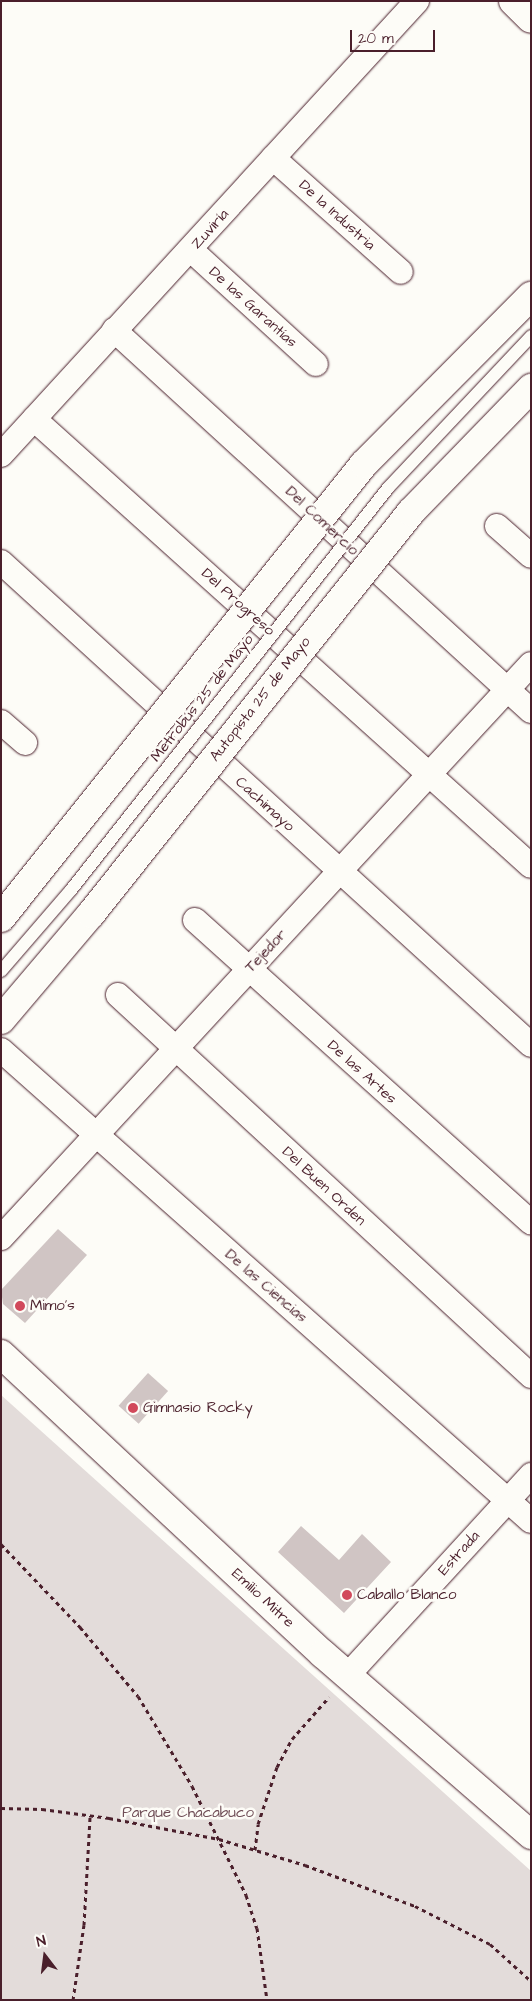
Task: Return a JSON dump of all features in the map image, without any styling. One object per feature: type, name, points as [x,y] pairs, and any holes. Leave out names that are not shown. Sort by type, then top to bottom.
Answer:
[{"type":"main road","points":[[514,1],[531,19]]},
{"type":"main road","points":[[1,918],[364,464],[531,296]]},
{"type":"main road","name":"Autopista 25 de Mayo","points":[[1,1020],[91,914],[410,512],[531,388]]},
{"type":"main road","name":"Emilio Mitre","points":[[1,1354],[347,1676],[531,1835]]},
{"type":"street","name":"Zuviría","points":[[1,455],[418,1]]},
{"type":"street","name":"De la Industria","points":[[273,158],[401,272]]},
{"type":"street","name":"De las Garantías","points":[[191,250],[316,364]]},
{"type":"street","name":"Del Comercio","points":[[114,330],[531,711]]},
{"type":"street","name":"Del Progreso","points":[[34,419],[531,866]]},
{"type":"street","points":[[497,526],[531,556]]},
{"type":"street","name":"Cachimayo","points":[[1,562],[531,1045]]},
{"type":"street","name":"Tejedor","points":[[1,1238],[531,664]]},
{"type":"street","points":[[1,722],[25,743]]},
{"type":"street","name":"De las Artes","points":[[195,920],[248,970],[531,1223]]},
{"type":"street","name":"Del Buen Orden","points":[[118,995],[531,1376]]},
{"type":"street","name":"De las Ciencias","points":[[1,1050],[531,1522]]},
{"type":"street","name":"Estrada","points":[[347,1676],[531,1475]]},
{"type":"lane","name":"Metrobús 25 de Mayo","points":[[1,971],[71,890],[388,488],[531,336]]},
{"type":"path","points":[[1,1544],[80,1626],[138,1696],[219,1839],[258,1928],[267,2000]]},
{"type":"path","points":[[255,1850],[268,1786],[292,1738],[347,1676]]},
{"type":"path","points":[[1,1808],[90,1816],[219,1839],[255,1850],[415,1906],[490,1944],[531,1981]]},
{"type":"path","points":[[73,2000],[84,1925],[90,1816]]},
{"type":"green space","name":"Parque Chacabuco","points":[[1,1395],[531,1871],[531,2000],[1,2000]]},
{"type":"building","points":[[58,1229],[87,1255],[25,1323],[3,1304],[1,1290]]},
{"type":"building","points":[[148,1373],[168,1391],[139,1424],[119,1406]]},
{"type":"building","points":[[301,1526],[339,1560],[362,1534],[391,1562],[344,1613],[278,1552]]},
{"type":"place","name":"Mimo's","points":[[20,1306]]},
{"type":"place","name":"Gimnasio Rocky","points":[[133,1408]]},
{"type":"place","name":"Caballo Blanco","points":[[347,1595]]}]
